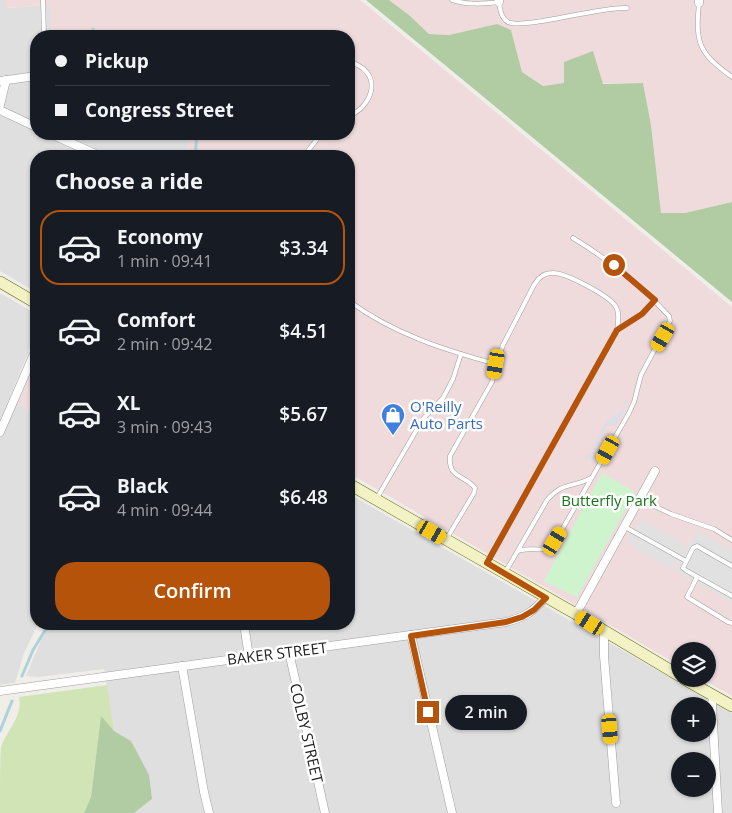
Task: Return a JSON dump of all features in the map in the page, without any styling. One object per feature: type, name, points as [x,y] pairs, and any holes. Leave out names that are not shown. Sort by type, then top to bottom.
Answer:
[{"type":"street","points":[[0,105],[3,80],[30,77]]},
{"type":"street","points":[[0,110],[30,124]]},
{"type":"street","points":[[64,140],[87,150]]},
{"type":"street","points":[[0,282],[30,300]]},
{"type":"street","points":[[0,432],[30,363]]},
{"type":"street","points":[[576,614],[655,472]]},
{"type":"street","points":[[355,488],[671,671]]},
{"type":"street","name":"BAKER STREET","points":[[0,691],[506,622],[522,617],[534,610],[546,598]]},
{"type":"street","points":[[245,630],[249,657]]},
{"type":"street","points":[[604,631],[604,656],[616,803]]},
{"type":"street","points":[[411,636],[452,813]]},
{"type":"street","name":"COLBY STREET","points":[[289,652],[325,813]]},
{"type":"street","points":[[182,666],[209,813]]},
{"type":"street","points":[[698,687],[732,706]]},
{"type":"street","points":[[713,696],[718,813]]},
{"type":"lane","points":[[43,0],[44,30]]},
{"type":"lane","points":[[452,0],[463,4],[476,5],[499,1],[502,17],[506,21],[520,24],[592,11],[627,8]]},
{"type":"lane","points":[[699,2],[697,22],[699,41],[708,57],[732,77]]},
{"type":"lane","points":[[355,64],[367,70],[371,77],[372,90],[367,103],[355,113]]},
{"type":"lane","points":[[309,150],[316,140]]},
{"type":"lane","points":[[518,551],[530,548],[542,550],[552,546],[629,413],[641,375],[670,322],[669,316],[655,300],[614,265],[573,238]]},
{"type":"lane","points":[[446,540],[474,493],[475,488],[456,475],[451,469],[450,456],[492,382],[496,364],[504,344],[539,277],[558,273],[607,297],[617,308],[617,330],[487,563]]},
{"type":"lane","points":[[617,330],[642,314],[655,300]]},
{"type":"lane","points":[[355,305],[377,320],[400,331],[461,354],[496,364]]},
{"type":"lane","points":[[376,500],[423,419],[446,393],[453,379],[461,354]]},
{"type":"lane","points":[[504,573],[553,493],[559,488],[592,478]]},
{"type":"lane","points":[[640,498],[671,514],[714,529],[732,540]]},
{"type":"lane","points":[[625,526],[686,561]]},
{"type":"lane","points":[[732,566],[697,546],[693,548],[683,566],[684,570],[732,596]]},
{"type":"lane","points":[[697,577],[687,597],[732,623]]},
{"type":"shaded area","points":[[0,0],[5,0],[6,8],[51,5],[51,30],[30,30],[30,140],[190,140],[187,150],[30,150],[30,288],[0,271]]},
{"type":"shaded area","points":[[5,0],[360,0],[732,307],[732,696],[716,687],[716,642],[671,642],[671,661],[355,476],[355,150],[187,150],[190,140],[355,140],[355,30],[51,30],[50,5],[5,8]]},
{"type":"shaded area","points":[[389,0],[732,0],[732,202],[685,213],[661,213],[651,125],[643,83],[564,83],[543,86],[522,72],[511,30],[497,24],[449,35],[429,34],[409,15]]},
{"type":"shaded area","points":[[0,293],[30,310],[30,348],[9,399],[30,411],[30,630],[35,630],[24,653],[15,683],[0,685]]},
{"type":"shaded area","points":[[30,374],[30,411],[17,404]]},
{"type":"shaded area","points":[[624,400],[629,402],[617,424],[609,423],[595,447],[601,452],[595,462],[585,457],[587,454],[595,458],[598,452],[591,448],[608,419],[611,420],[614,414],[617,415],[620,410],[622,411],[626,405],[623,403]]},
{"type":"shaded area","points":[[355,497],[671,678],[671,687],[687,687],[704,697],[671,697],[671,742],[716,742],[716,704],[732,713],[732,813],[134,813],[152,799],[131,741],[114,731],[104,669],[38,677],[26,676],[47,630],[355,630]]},
{"type":"shaded area","points":[[641,520],[686,545],[684,553],[698,531],[732,550],[732,602],[675,571],[679,564],[678,562],[675,562],[672,569],[627,543]]},
{"type":"green space","points":[[366,0],[389,0],[409,15],[429,34],[449,35],[497,24],[511,30],[522,72],[543,86],[564,83],[564,62],[593,51],[603,84],[643,83],[651,125],[661,213],[685,213],[732,202],[732,302]]},
{"type":"green space","name":"Butterfly Park","points":[[602,473],[635,492],[577,597],[544,581]]},
{"type":"green space","points":[[107,685],[114,731],[101,717],[91,797],[84,813],[0,813],[1,747],[17,717],[20,704],[19,697]]},
{"type":"green space","points":[[101,716],[114,731],[131,741],[149,775],[152,799],[134,813],[84,813],[91,797]]},
{"type":"waterway","points":[[196,140],[196,150]]},
{"type":"waterway","points":[[22,676],[33,650],[45,630]]},
{"type":"waterway","points":[[0,731],[12,701]]},
{"type":"place","name":"O'Reilly Auto Parts","points":[[393,436]]},
{"type":"route","points":[[428,712],[411,636],[506,622],[522,617],[534,610],[546,598],[487,563],[617,330],[642,314],[655,300],[614,265]]}]
